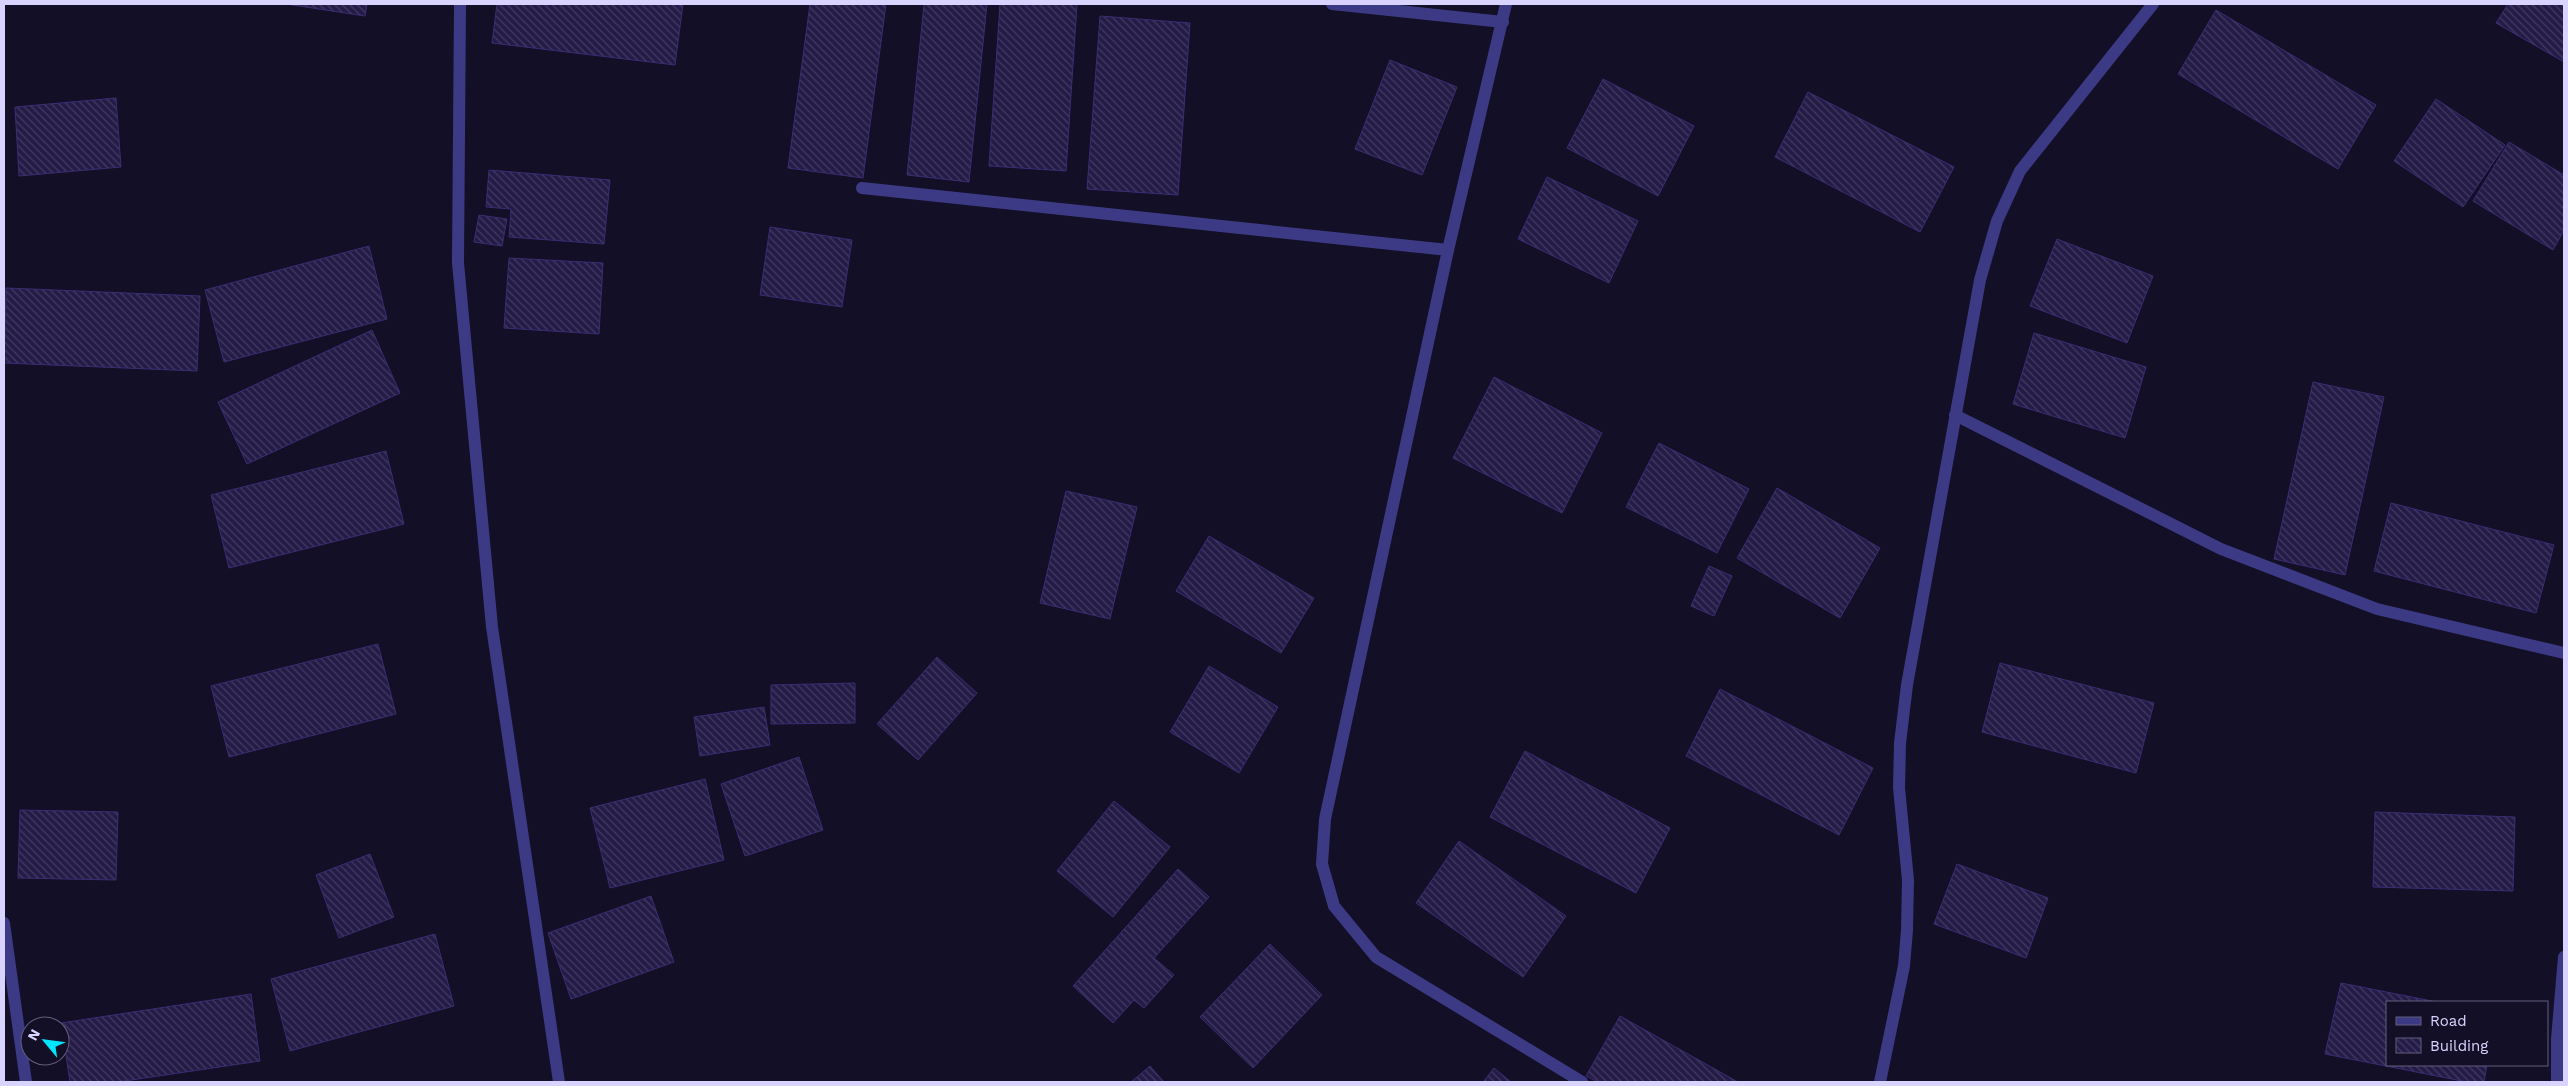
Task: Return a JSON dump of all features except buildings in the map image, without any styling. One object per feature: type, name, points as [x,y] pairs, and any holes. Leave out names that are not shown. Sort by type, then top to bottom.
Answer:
[{"type":"street","points":[[460,4],[459,272],[492,627],[559,1082]]},
{"type":"street","points":[[1332,4],[1502,22]]},
{"type":"street","points":[[1506,4],[1448,250],[1325,819],[1322,864],[1334,906],[1376,957],[1582,1082]]},
{"type":"street","points":[[1880,1082],[1904,966],[1907,930],[1908,880],[1899,788],[1900,743],[1907,685],[1980,280],[1997,221],[2020,171],[2153,4]]},
{"type":"street","points":[[862,188],[1448,250]]},
{"type":"street","points":[[1956,415],[2222,549],[2377,609],[2564,654]]},
{"type":"street","points":[[4,922],[26,1082]]},
{"type":"street","points":[[2557,1082],[2557,1038],[2564,957]]}]
